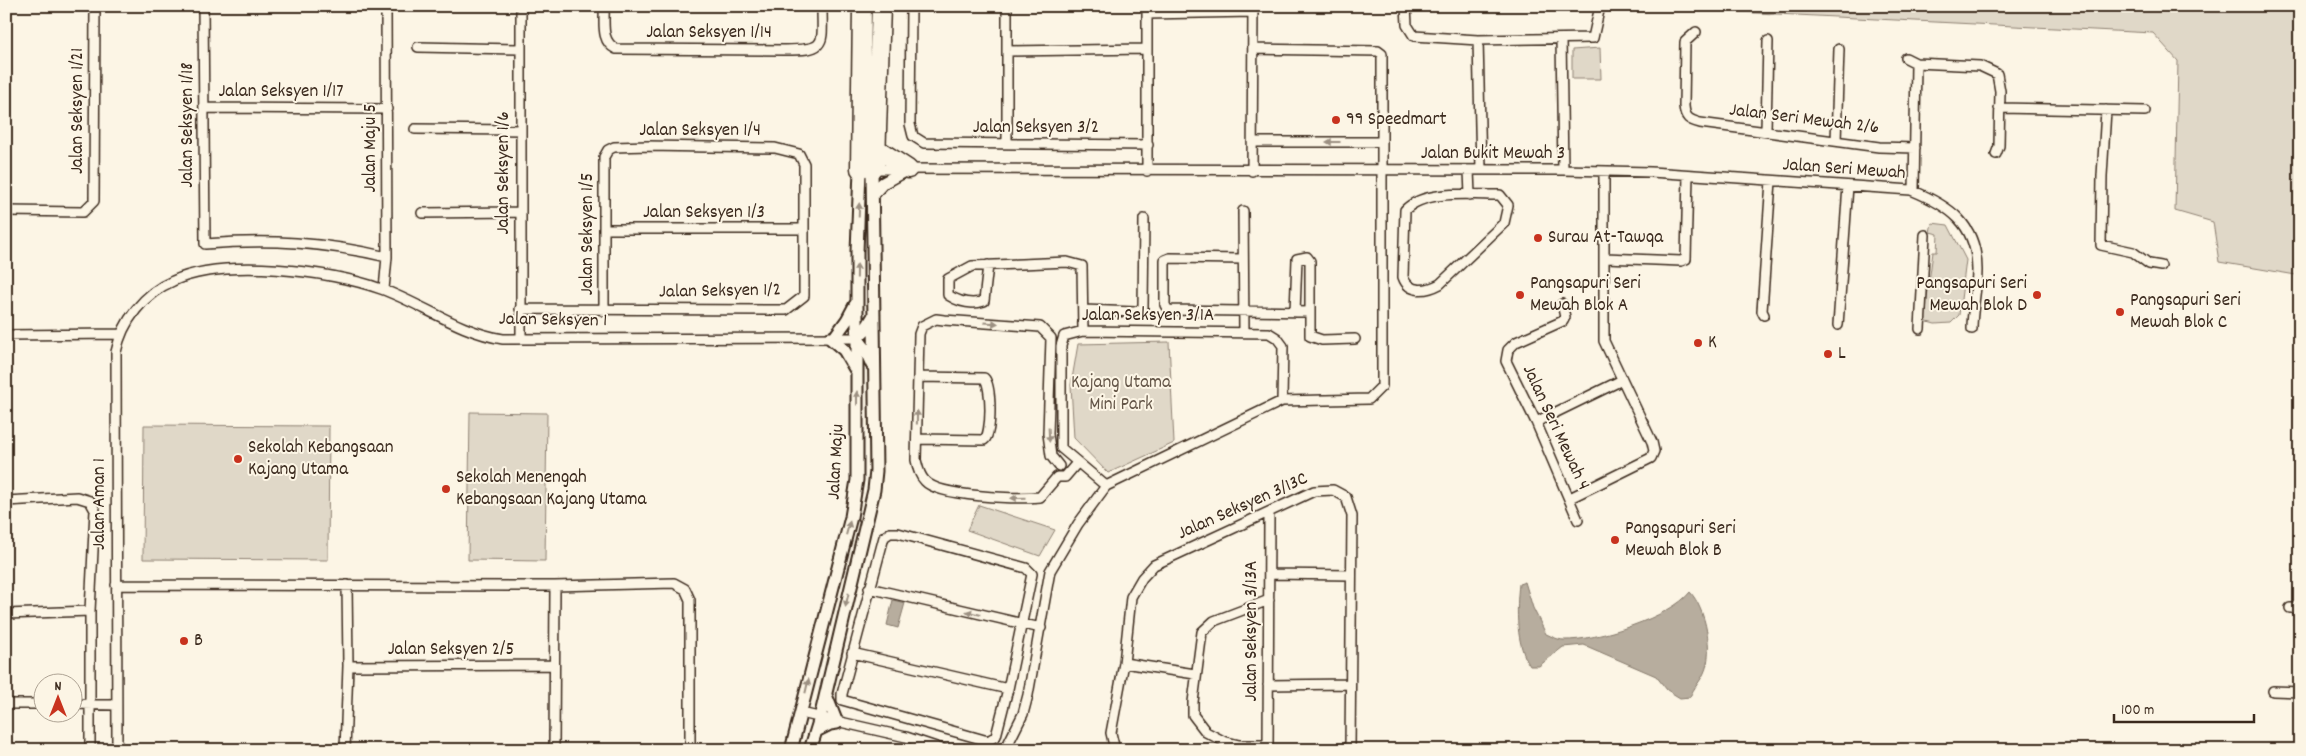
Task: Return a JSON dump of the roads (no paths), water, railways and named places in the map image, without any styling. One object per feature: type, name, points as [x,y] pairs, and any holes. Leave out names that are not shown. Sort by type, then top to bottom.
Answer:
[{"type":"highway","points":[[852,6],[852,64],[866,169]]},
{"type":"highway","points":[[861,130],[862,6]]},
{"type":"highway","points":[[866,169],[870,159],[869,113],[872,6]]},
{"type":"highway","points":[[866,169],[876,161],[881,6]]},
{"type":"highway","points":[[876,148],[908,169]]},
{"type":"street","name":"Jalan Seksyen 1/21","points":[[6,211],[83,212],[94,201],[95,6]]},
{"type":"street","name":"Jalan Seksyen 1/18","points":[[204,6],[205,244],[284,240],[320,244],[387,257]]},
{"type":"street","name":"Jalan Maju 5","points":[[384,289],[387,257],[386,6]]},
{"type":"street","name":"Jalan Seksyen 1/6","points":[[521,6],[521,339]]},
{"type":"street","name":"Jalan Seksyen 1/14","points":[[604,6],[605,39],[608,45],[616,49],[812,50],[822,38],[822,6]]},
{"type":"street","name":"Jalan Seksyen 3/2","points":[[911,6],[910,124],[913,136],[924,143],[1148,145]]},
{"type":"street","points":[[1007,6],[1007,144]]},
{"type":"street","points":[[1406,6],[1407,25],[1412,34],[1425,38],[1478,40],[1593,38],[1600,6]]},
{"type":"street","points":[[1147,171],[1147,10],[1253,9],[1252,171]]},
{"type":"street","name":"Jalan Seri Mewah 2/6","points":[[1696,32],[1685,42],[1684,113],[1689,120],[1879,147],[1915,148]]},
{"type":"street","points":[[1478,40],[1480,170]]},
{"type":"street","points":[[1561,40],[1563,170]]},
{"type":"street","points":[[1766,130],[1768,41]]},
{"type":"street","points":[[418,47],[521,49]]},
{"type":"street","points":[[1008,51],[1147,49]]},
{"type":"street","points":[[1005,750],[1023,714],[1041,628],[1050,571],[1078,524],[1106,486],[1282,401],[1369,399],[1382,386],[1382,54],[1378,51],[1253,49]]},
{"type":"street","points":[[1836,141],[1840,49]]},
{"type":"street","points":[[1906,58],[1916,63],[1980,66],[1996,74],[2000,91],[1996,154]]},
{"type":"street","points":[[1914,191],[1916,63]]},
{"type":"street","name":"Jalan Seksyen 1/17","points":[[204,108],[387,109]]},
{"type":"street","points":[[2000,108],[2145,111]]},
{"type":"street","points":[[2106,110],[2102,176],[2101,245],[2133,252],[2149,264],[2161,266]]},
{"type":"street","points":[[415,129],[520,130]]},
{"type":"street","points":[[1252,142],[1381,142]]},
{"type":"street","name":"Jalan Seksyen 1/4","points":[[604,157],[608,150],[614,147],[648,146],[775,148],[799,154]]},
{"type":"street","name":"Jalan Seksyen 1/2","points":[[520,309],[786,310],[804,296],[804,164],[799,154]]},
{"type":"street","name":"Jalan Seksyen 1/5","points":[[604,157],[604,310]]},
{"type":"street","name":"Jalan Bukit Mewah 3","points":[[866,169],[1604,171]]},
{"type":"street","name":"Jalan Maju","points":[[810,750],[826,695],[874,490],[876,471],[873,194],[866,169]]},
{"type":"street","name":"Jalan Maju","points":[[790,750],[851,517],[857,480],[857,301],[866,169]]},
{"type":"street","points":[[873,194],[883,183],[908,169]]},
{"type":"street","points":[[1469,170],[1470,195]]},
{"type":"street","points":[[1570,498],[1651,458],[1654,451],[1652,442],[1604,341],[1604,171]]},
{"type":"street","name":"Jalan Seri Mewah","points":[[1604,171],[1914,191],[1939,201],[1958,216],[1970,234],[1976,253],[1978,271],[1972,328]]},
{"type":"street","points":[[1605,258],[1680,262],[1686,259],[1688,175]]},
{"type":"street","points":[[1764,315],[1762,311],[1771,181]]},
{"type":"street","points":[[1838,325],[1848,186]]},
{"type":"street","points":[[1470,195],[1500,195],[1508,206],[1504,223],[1440,284],[1431,289],[1423,290],[1414,289],[1405,284],[1403,277],[1405,210],[1412,203],[1428,197],[1470,195]]},
{"type":"street","points":[[1243,211],[1244,332]]},
{"type":"street","points":[[422,213],[520,212]]},
{"type":"street","points":[[1084,310],[1135,312],[1143,308],[1144,219]]},
{"type":"street","name":"Jalan Seksyen 1/3","points":[[604,229],[804,229]]},
{"type":"street","points":[[1920,328],[1925,235]]},
{"type":"street","points":[[1295,312],[1296,259],[1304,256],[1310,261],[1310,336],[1322,340],[1355,339]]},
{"type":"street","points":[[1244,260],[1170,258],[1166,260],[1165,305],[1168,310],[1174,312],[1310,312]]},
{"type":"street","points":[[988,265],[984,301],[977,303],[957,300],[948,295],[948,279],[972,266],[988,265],[1067,262],[1082,266],[1083,331]]},
{"type":"street","name":"Jalan Seksyen 1","points":[[172,281],[206,272],[288,270],[335,276],[384,289],[478,334],[503,339],[857,338]]},
{"type":"street","name":"Jalan Aman 1","points":[[117,750],[116,352],[120,334],[133,314],[148,298],[172,281]]},
{"type":"street","points":[[857,301],[847,320],[832,338],[844,350],[857,373]]},
{"type":"street","name":"Jalan Seri Mewah 4","points":[[1562,304],[1565,317],[1563,321],[1516,342],[1508,350],[1506,361],[1536,422],[1578,520]]},
{"type":"street","points":[[874,315],[865,330],[857,338],[866,350],[875,371]]},
{"type":"street","points":[[1059,466],[1051,456],[1048,434],[1051,338],[1040,327],[944,320],[929,321],[922,326],[919,334],[916,460],[919,473],[926,482],[936,488],[1000,498],[1040,497],[1057,477],[1056,469],[1059,466],[1069,455]]},
{"type":"street","name":"Jalan Seksyen 3/1A","points":[[1106,486],[1077,463],[1062,448],[1061,346],[1064,336],[1083,331],[1269,332],[1283,346],[1282,401]]},
{"type":"street","points":[[6,334],[120,334]]},
{"type":"street","points":[[917,438],[984,440],[989,434],[989,386],[984,378],[918,377]]},
{"type":"street","points":[[1536,422],[1622,380]]},
{"type":"street","points":[[1057,477],[1065,477],[1077,463]]},
{"type":"street","name":"Jalan Seksyen 3/13C","points":[[1116,750],[1111,733],[1124,663],[1131,597],[1142,578],[1154,565],[1314,491],[1333,490],[1346,498],[1352,516],[1350,750]]},
{"type":"street","points":[[6,501],[77,497],[90,502],[95,510],[90,611],[90,750]]},
{"type":"street","name":"Jalan Seksyen 3/13A","points":[[1268,747],[1269,512]]},
{"type":"street","points":[[890,534],[898,534],[1026,568],[1032,574],[1021,624],[996,736],[988,742],[842,700],[869,588],[884,537],[890,534]]},
{"type":"street","points":[[1269,574],[1351,575]]},
{"type":"street","points":[[116,585],[555,586],[674,583],[685,590],[690,600],[690,750]]},
{"type":"street","points":[[345,750],[348,666],[347,585]]},
{"type":"street","points":[[554,750],[555,586]]},
{"type":"street","points":[[869,588],[1041,628]]},
{"type":"street","points":[[1268,747],[1239,745],[1223,741],[1206,732],[1193,715],[1195,674],[1202,632],[1214,621],[1269,600]]},
{"type":"street","points":[[6,614],[90,611]]},
{"type":"street","points":[[852,653],[1008,689]]},
{"type":"street","points":[[1124,663],[1195,674]]},
{"type":"street","name":"Jalan Seksyen 2/5","points":[[348,666],[554,665]]},
{"type":"street","points":[[1268,685],[1350,684]]},
{"type":"street","points":[[2273,691],[2300,692]]},
{"type":"street","points":[[826,695],[837,723]]},
{"type":"street","points":[[6,704],[32,704]]},
{"type":"street","points":[[82,704],[116,705]]},
{"type":"street","points":[[801,713],[837,723],[906,737],[945,750]]},
{"type":"street","points":[[816,731],[830,724],[837,723]]},
{"type":"place","name":"99 Speedmart","points":[[1336,120]]},
{"type":"place","name":"Surau At-Tawqa","points":[[1538,238]]},
{"type":"place","name":"Pangsapuri Seri Mewah Blok A","points":[[1520,295]]},
{"type":"place","name":"Pangsapuri Seri Mewah Blok D","points":[[2037,295]]},
{"type":"place","name":"Pangsapuri Seri Mewah Blok C","points":[[2120,312]]},
{"type":"place","name":"K","points":[[1698,343]]},
{"type":"place","name":"L","points":[[1828,354]]},
{"type":"place","name":"Sekolah Kebangsaan Kajang Utama","points":[[238,459]]},
{"type":"place","name":"Sekolah Menengah Kebangsaan Kajang Utama","points":[[446,489]]},
{"type":"place","name":"Pangsapuri Seri Mewah Blok B","points":[[1615,540]]},
{"type":"place","name":"B","points":[[184,641]]},
{"type":"park label","name":"Kajang Utama Mini Park","points":[[1121,394]]}]
